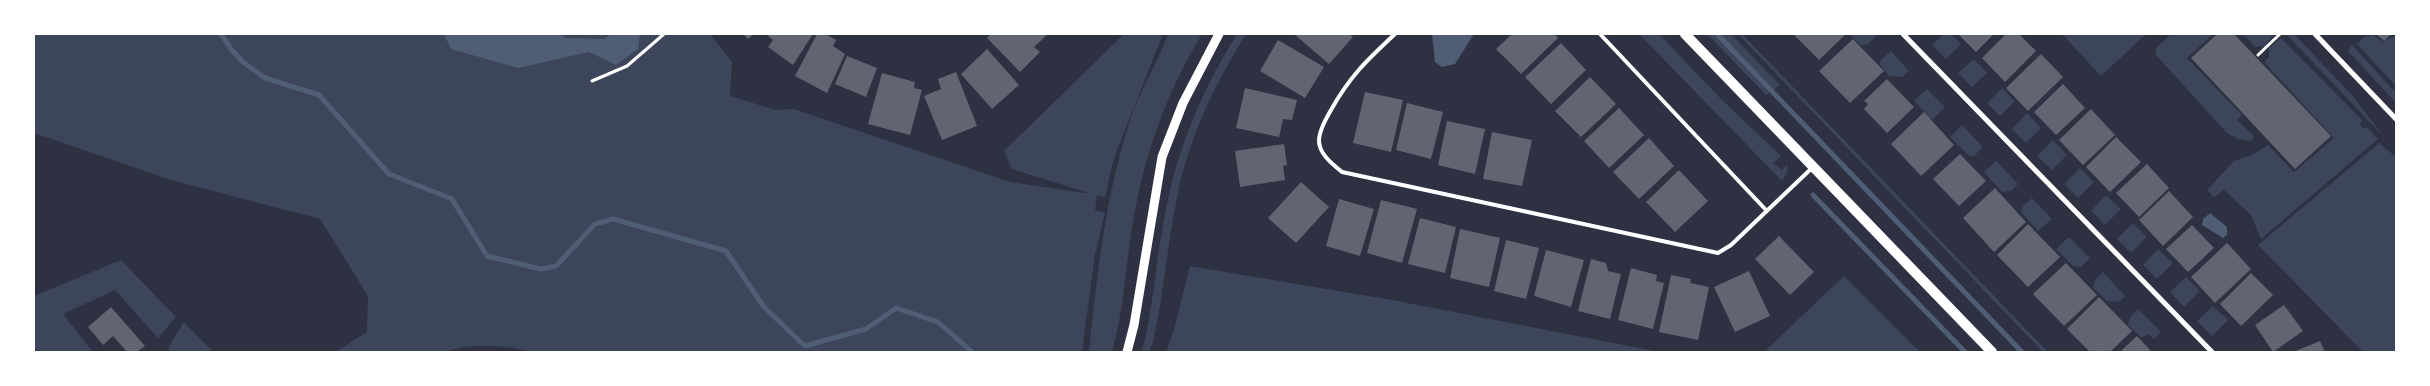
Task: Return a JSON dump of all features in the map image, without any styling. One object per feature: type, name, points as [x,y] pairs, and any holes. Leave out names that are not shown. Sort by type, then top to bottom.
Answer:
[{"type":"main road","points":[[1685,34],[1992,352]]},
{"type":"street","points":[[1126,352],[1134,324],[1162,157],[1183,103],[1219,34]]},
{"type":"street","points":[[1903,34],[2212,352]]},
{"type":"street","points":[[2315,34],[2396,118]]},
{"type":"lane","points":[[1395,34],[1354,73],[1323,123],[1319,140],[1322,152],[1342,172],[1718,254],[1731,245],[1813,167]]},
{"type":"lane","points":[[1600,34],[1766,210]]},
{"type":"path","points":[[592,81],[627,66],[664,34]]},
{"type":"path","points":[[2258,55],[2280,34]]},
{"type":"shaded area","points":[[34,34],[710,34],[732,62],[730,96],[776,110],[794,109],[1010,182],[1092,194],[1012,169],[1004,151],[1124,34],[1163,34],[1114,158],[1105,197],[1097,195],[1095,210],[1105,213],[1095,254],[1082,352],[533,352],[511,348],[477,346],[444,352],[335,352],[367,332],[368,296],[320,219],[171,180],[34,133]]},
{"type":"shaded area","points":[[444,34],[561,34],[565,38],[604,39],[611,34],[640,34],[638,49],[616,65],[589,52],[518,68],[451,49]]},
{"type":"shaded area","points":[[1168,34],[1202,34],[1180,73],[1162,114],[1148,157],[1133,220],[1120,315],[1112,352],[1089,352],[1099,263],[1109,204],[1122,146],[1131,117]]},
{"type":"shaded area","points":[[1237,34],[1246,34],[1213,92],[1195,133],[1188,155],[1174,216],[1153,342],[1149,352],[1142,352],[1163,227],[1177,163],[1193,119],[1213,75]]},
{"type":"shaded area","points":[[1432,34],[1474,34],[1455,64],[1442,67],[1435,62]]},
{"type":"shaded area","points":[[1639,34],[1659,34],[1721,99],[1781,156],[1773,163],[1782,170],[1787,164],[1787,173],[1782,181]]},
{"type":"shaded area","points":[[1707,34],[1731,34],[1780,85],[1766,95]]},
{"type":"shaded area","points":[[1738,34],[1742,34],[2048,352],[2043,352]]},
{"type":"shaded area","points":[[1849,34],[1875,34],[1877,36],[1867,45],[1861,45]]},
{"type":"shaded area","points":[[1944,34],[1951,34],[1961,44],[1946,59],[1932,45]]},
{"type":"shaded area","points":[[2062,34],[2146,34],[2101,76]]},
{"type":"shaded area","points":[[2171,34],[2213,34],[2187,58],[2242,115],[2237,120],[2254,136],[2252,141],[2238,139],[2227,133],[2155,54],[2157,47]]},
{"type":"shaded area","points":[[2243,34],[2274,34],[2265,46],[2255,47]]},
{"type":"shaded area","points":[[2286,34],[2294,34],[2352,95],[2384,137]]},
{"type":"shaded area","points":[[2372,34],[2383,42],[2394,36],[2396,39],[2396,86],[2357,44],[2363,38]]},
{"type":"shaded area","points":[[2281,38],[2362,120],[2360,125],[2365,129],[2367,127],[2378,139],[2261,239],[2251,215],[2224,190],[2214,197],[2207,190],[2234,161],[2252,155],[2268,145],[2294,172],[2334,138],[2264,62],[2269,56],[2269,48]]},
{"type":"shaded area","points":[[2352,45],[2396,93],[2396,103],[2348,51]]},
{"type":"shaded area","points":[[1891,51],[1909,71],[1902,77],[1889,76],[1880,65],[1881,60]]},
{"type":"shaded area","points":[[1974,59],[1987,73],[1972,87],[1958,73]]},
{"type":"shaded area","points":[[2002,88],[2015,101],[2000,116],[1987,103]]},
{"type":"shaded area","points":[[1927,89],[1945,107],[1932,120],[1914,101]]},
{"type":"shaded area","points":[[2027,113],[2041,128],[2026,143],[2012,129]]},
{"type":"shaded area","points":[[1962,125],[1983,147],[1974,156],[1969,156],[1950,137]]},
{"type":"shaded area","points":[[2053,140],[2067,155],[2052,170],[2037,156]]},
{"type":"shaded area","points":[[2379,143],[2396,157],[2396,352],[2363,352],[2258,245]]},
{"type":"shaded area","points":[[1996,161],[2018,184],[2011,191],[2002,192],[1984,172]]},
{"type":"shaded area","points":[[2080,168],[2094,182],[2078,198],[2064,184]]},
{"type":"shaded area","points":[[2106,195],[2121,209],[2105,225],[2091,211]]},
{"type":"shaded area","points":[[2032,198],[2052,219],[2038,231],[2021,212],[2023,206]]},
{"type":"shaded area","points":[[2210,213],[2227,227],[2227,235],[2223,238],[2202,225],[2203,219]]},
{"type":"shaded area","points":[[2133,223],[2147,237],[2131,253],[2117,239]]},
{"type":"shaded area","points":[[2069,237],[2090,258],[2081,267],[2073,266],[2056,249]]},
{"type":"shaded area","points":[[2158,249],[2173,263],[2157,279],[2143,265]]},
{"type":"shaded area","points":[[121,260],[176,317],[158,338],[115,290],[63,314],[93,352],[45,352],[34,349],[34,296]]},
{"type":"shaded area","points":[[1190,266],[1392,300],[1660,352],[1166,352],[1173,333]]},
{"type":"shaded area","points":[[2103,272],[2125,296],[2119,302],[2107,301],[2093,288],[2095,280]]},
{"type":"shaded area","points":[[1844,276],[1920,352],[1764,352]]},
{"type":"shaded area","points":[[2186,277],[2200,291],[2184,307],[2170,292]]},
{"type":"shaded area","points":[[2213,306],[2228,320],[2212,336],[2197,321]]},
{"type":"shaded area","points":[[2138,309],[2161,332],[2154,339],[2148,334],[2142,338],[2128,325],[2130,317]]},
{"type":"shaded area","points":[[184,322],[213,352],[169,352],[169,346]]},
{"type":"building","points":[[743,34],[754,34],[748,39]]},
{"type":"building","points":[[769,34],[813,34],[793,65],[768,47],[773,40],[768,36]]},
{"type":"building","points":[[817,34],[825,34],[836,40],[833,46],[845,54],[827,93],[795,76]]},
{"type":"building","points":[[991,34],[1048,34],[1034,47],[1040,52],[1020,72],[987,38]]},
{"type":"building","points":[[1294,34],[1349,34],[1353,37],[1329,64]]},
{"type":"building","points":[[1512,34],[1554,34],[1558,38],[1521,74],[1496,49]]},
{"type":"building","points":[[1793,34],[1846,34],[1819,60]]},
{"type":"building","points":[[1958,34],[1994,34],[1976,52]]},
{"type":"building","points":[[2006,34],[2019,34],[2036,51],[2005,82],[1982,58]]},
{"type":"building","points":[[2217,34],[2234,34],[2331,136],[2295,169],[2191,58]]},
{"type":"building","points":[[2376,34],[2391,34],[2384,41]]},
{"type":"building","points":[[1853,39],[1884,71],[1850,103],[1819,71]]},
{"type":"building","points":[[1278,40],[1324,67],[1305,98],[1260,71]]},
{"type":"building","points":[[1561,43],[1586,70],[1551,104],[1525,77]]},
{"type":"building","points":[[987,49],[1019,85],[992,109],[961,74]]},
{"type":"building","points":[[2041,54],[2063,77],[2028,111],[2006,88]]},
{"type":"building","points":[[847,56],[877,68],[866,97],[835,84]]},
{"type":"building","points":[[956,72],[977,126],[942,140],[924,96],[941,89],[938,79]]},
{"type":"building","points":[[882,73],[915,82],[914,88],[922,90],[910,135],[868,124]]},
{"type":"building","points":[[1590,77],[1616,104],[1581,137],[1555,111]]},
{"type":"building","points":[[1887,79],[1914,107],[1887,133],[1864,109],[1868,104],[1864,101]]},
{"type":"building","points":[[2063,84],[2085,108],[2056,135],[2034,112]]},
{"type":"building","points":[[1245,88],[1297,100],[1292,120],[1283,119],[1279,137],[1236,128]]},
{"type":"building","points":[[1365,92],[1403,100],[1391,152],[1353,143]]},
{"type":"building","points":[[1407,103],[1443,112],[1431,159],[1396,150]]},
{"type":"building","points":[[1619,108],[1644,135],[1609,168],[1584,141]]},
{"type":"building","points":[[2091,109],[2115,135],[2083,165],[2059,140]]},
{"type":"building","points":[[1924,112],[1954,145],[1921,176],[1891,144]]},
{"type":"building","points":[[1447,121],[1485,129],[1475,174],[1438,165]]},
{"type":"building","points":[[1492,132],[1532,140],[1522,186],[1483,179]]},
{"type":"building","points":[[2116,137],[2141,162],[2110,192],[2086,167]]},
{"type":"building","points":[[1649,138],[1674,166],[1639,199],[1613,172]]},
{"type":"building","points":[[1284,144],[1287,165],[1283,166],[1285,180],[1240,187],[1235,151]]},
{"type":"building","points":[[1960,154],[1986,181],[1959,206],[1933,179]]},
{"type":"building","points":[[2147,164],[2169,188],[2139,217],[2116,193]]},
{"type":"building","points":[[1679,170],[1708,201],[1675,232],[1646,202]]},
{"type":"building","points":[[1301,182],[1329,207],[1296,243],[1268,218]]},
{"type":"building","points":[[1995,188],[2026,222],[1994,252],[1963,218]]},
{"type":"building","points":[[2169,191],[2193,217],[2163,246],[2139,220]]},
{"type":"building","points":[[1339,199],[1374,209],[1360,256],[1326,246]]},
{"type":"building","points":[[1381,200],[1417,209],[1402,263],[1367,253]]},
{"type":"building","points":[[1420,218],[1456,227],[1445,273],[1408,264]]},
{"type":"building","points":[[2028,224],[2060,257],[2028,287],[1997,255]]},
{"type":"building","points":[[2192,225],[2214,248],[2188,272],[2166,249]]},
{"type":"building","points":[[1460,229],[1500,238],[1489,287],[1450,278]]},
{"type":"building","points":[[1779,236],[1814,272],[1790,295],[1755,259]]},
{"type":"building","points":[[1506,240],[1539,248],[1526,299],[1494,291]]},
{"type":"building","points":[[2227,243],[2251,269],[2215,303],[2191,277]]},
{"type":"building","points":[[1546,250],[1584,260],[1571,307],[1534,296]]},
{"type":"building","points":[[1591,259],[1606,263],[1608,271],[1621,274],[1610,319],[1578,311]]},
{"type":"building","points":[[2066,263],[2097,295],[2064,326],[2033,294]]},
{"type":"building","points":[[1631,268],[1657,275],[1656,281],[1664,283],[1653,329],[1618,320]]},
{"type":"building","points":[[1749,271],[1770,316],[1735,332],[1714,287]]},
{"type":"building","points":[[2251,273],[2273,295],[2241,326],[2220,304]]},
{"type":"building","points":[[1671,275],[1691,279],[1690,283],[1709,287],[1698,340],[1659,332]]},
{"type":"building","points":[[2099,297],[2132,331],[2110,352],[2090,352],[2067,329]]},
{"type":"building","points":[[2284,305],[2303,331],[2273,352],[2255,325]]},
{"type":"building","points":[[111,307],[145,346],[137,352],[127,352],[113,336],[103,345],[88,327]]},
{"type":"building","points":[[2137,336],[2152,352],[2120,352]]},
{"type":"building","points":[[2320,341],[2325,352],[2293,352]]},
{"type":"waterway","points":[[221,34],[243,62],[265,78],[319,95],[389,174],[452,199],[487,256],[541,269],[556,266],[595,224],[613,219],[726,251],[764,307],[805,346],[866,329],[896,308],[938,322],[972,352]]},
{"type":"waterway","points":[[1717,34],[2022,352]]},
{"type":"waterway","points":[[1813,195],[1965,352]]}]
